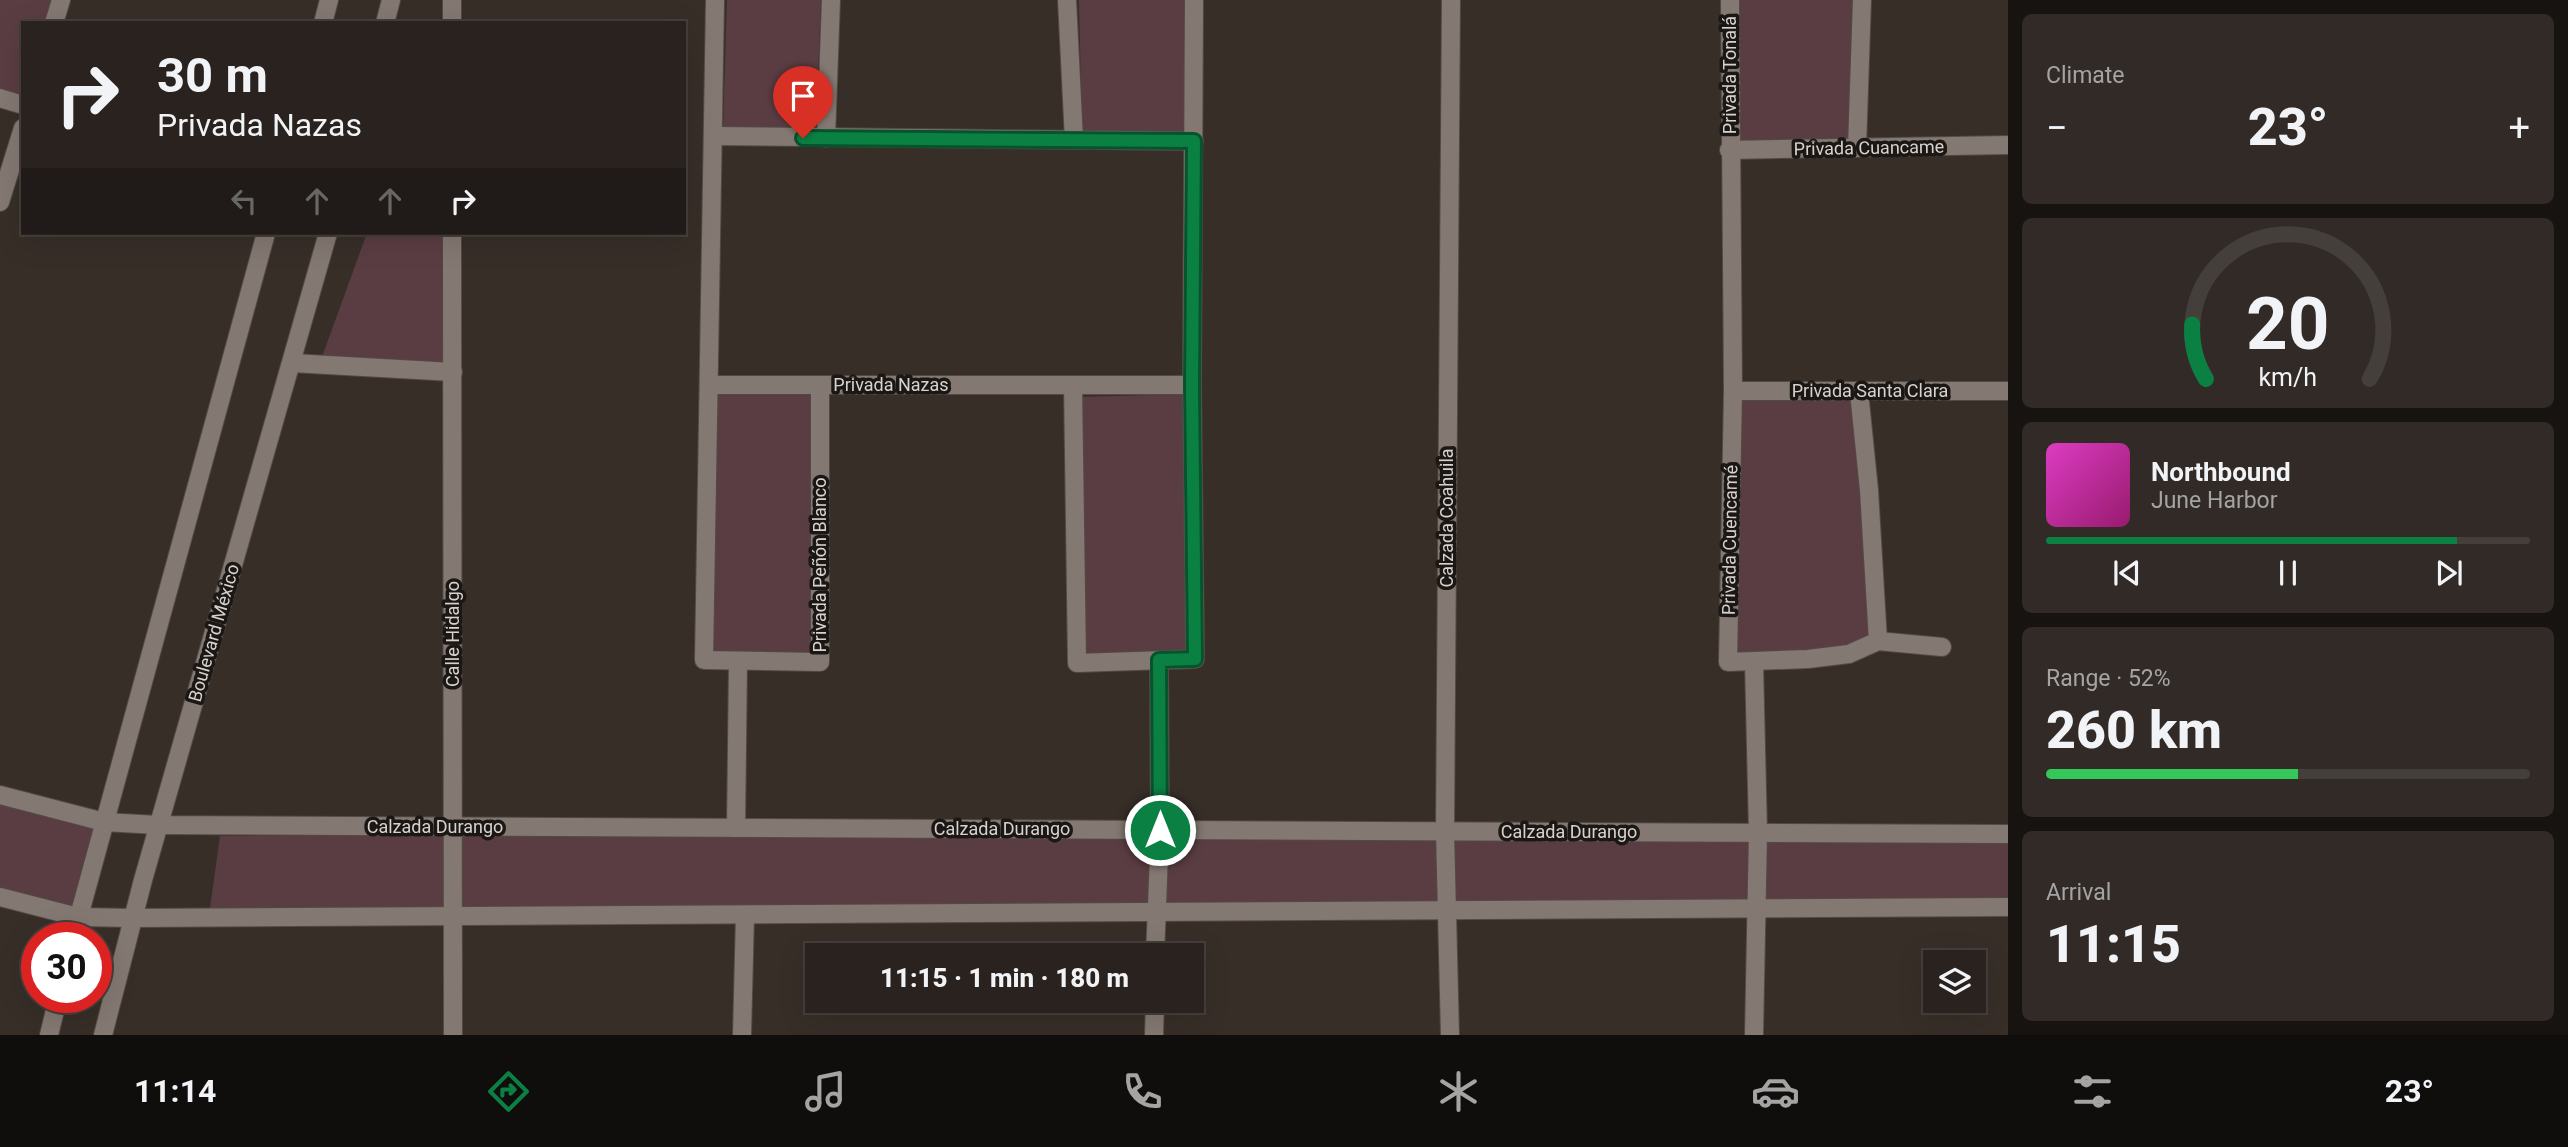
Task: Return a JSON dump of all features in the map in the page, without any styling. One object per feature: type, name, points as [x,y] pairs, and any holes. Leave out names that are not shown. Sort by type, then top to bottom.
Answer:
[{"type":"street","points":[[55,21],[61,0]]},
{"type":"street","points":[[324,21],[329,0]]},
{"type":"street","points":[[386,21],[391,0]]},
{"type":"street","points":[[452,0],[452,21]]},
{"type":"street","points":[[709,384],[715,0]]},
{"type":"street","points":[[826,138],[831,0]]},
{"type":"street","points":[[1068,0],[1074,140]]},
{"type":"street","points":[[1073,386],[1077,663],[1195,659],[1192,385],[1194,0]]},
{"type":"street","name":"Calzada Coahuila","points":[[1450,1035],[1445,831],[1451,0]]},
{"type":"street","name":"Privada Tonalá","points":[[1730,0],[1733,391]]},
{"type":"street","points":[[1857,148],[1862,0]]},
{"type":"street","points":[[0,98],[21,104]]},
{"type":"street","points":[[0,202],[21,134]]},
{"type":"street","points":[[713,136],[1194,141]]},
{"type":"street","name":"Privada Cuancame","points":[[1730,150],[2008,145]]},
{"type":"street","points":[[77,922],[265,235]]},
{"type":"street","name":"Boulevard México","points":[[103,1035],[158,825],[327,235]]},
{"type":"street","name":"Calle Hidalgo","points":[[452,235],[453,1035]]},
{"type":"street","points":[[292,363],[453,372]]},
{"type":"street","name":"Privada Nazas","points":[[709,384],[1192,385]]},
{"type":"street","name":"Privada Peñón Blanco","points":[[709,384],[704,660],[738,662],[820,662],[820,385]]},
{"type":"street","name":"Privada Santa Clara","points":[[1733,391],[2008,391]]},
{"type":"street","name":"Privada Cuencamé","points":[[1733,391],[1728,662],[1754,663],[1849,654],[1878,641],[1942,647]]},
{"type":"street","points":[[1859,392],[1869,490],[1878,641]]},
{"type":"street","points":[[1155,943],[1160,830],[1159,660]]},
{"type":"street","points":[[736,828],[738,662]]},
{"type":"street","points":[[1754,663],[1758,832],[1754,1035]]},
{"type":"street","name":"Calzada Durango","points":[[0,795],[104,822],[158,825],[2008,834]]},
{"type":"street","points":[[0,897],[78,917],[133,918],[2008,907]]},
{"type":"street","points":[[742,1035],[745,915]]},
{"type":"street","points":[[49,1035],[54,1013]]},
{"type":"street","points":[[1154,1035],[1155,1013]]},
{"type":"shaded area","points":[[0,0],[51,0],[46,21],[21,21],[21,97],[0,89]]},
{"type":"shaded area","points":[[727,0],[821,0],[816,129],[723,130]]},
{"type":"shaded area","points":[[1079,0],[1187,0],[1188,132],[1082,132]]},
{"type":"shaded area","points":[[1739,0],[1855,0],[1852,140],[1739,141]]},
{"type":"shaded area","points":[[366,235],[442,235],[444,362],[322,357]]},
{"type":"shaded area","points":[[713,388],[817,388],[818,658],[710,655]]},
{"type":"shaded area","points":[[1187,394],[1192,655],[1081,659],[1079,397]]},
{"type":"shaded area","points":[[1856,395],[1875,638],[1849,649],[1735,656],[1739,397]]},
{"type":"shaded area","points":[[0,801],[96,825],[74,908],[0,889]]},
{"type":"shaded area","points":[[466,834],[1453,837],[2008,843],[2008,900],[210,908],[220,836]]},
{"type":"route","points":[[803,138],[1194,141],[1192,385],[1195,659],[1159,660],[1160,830]]}]
